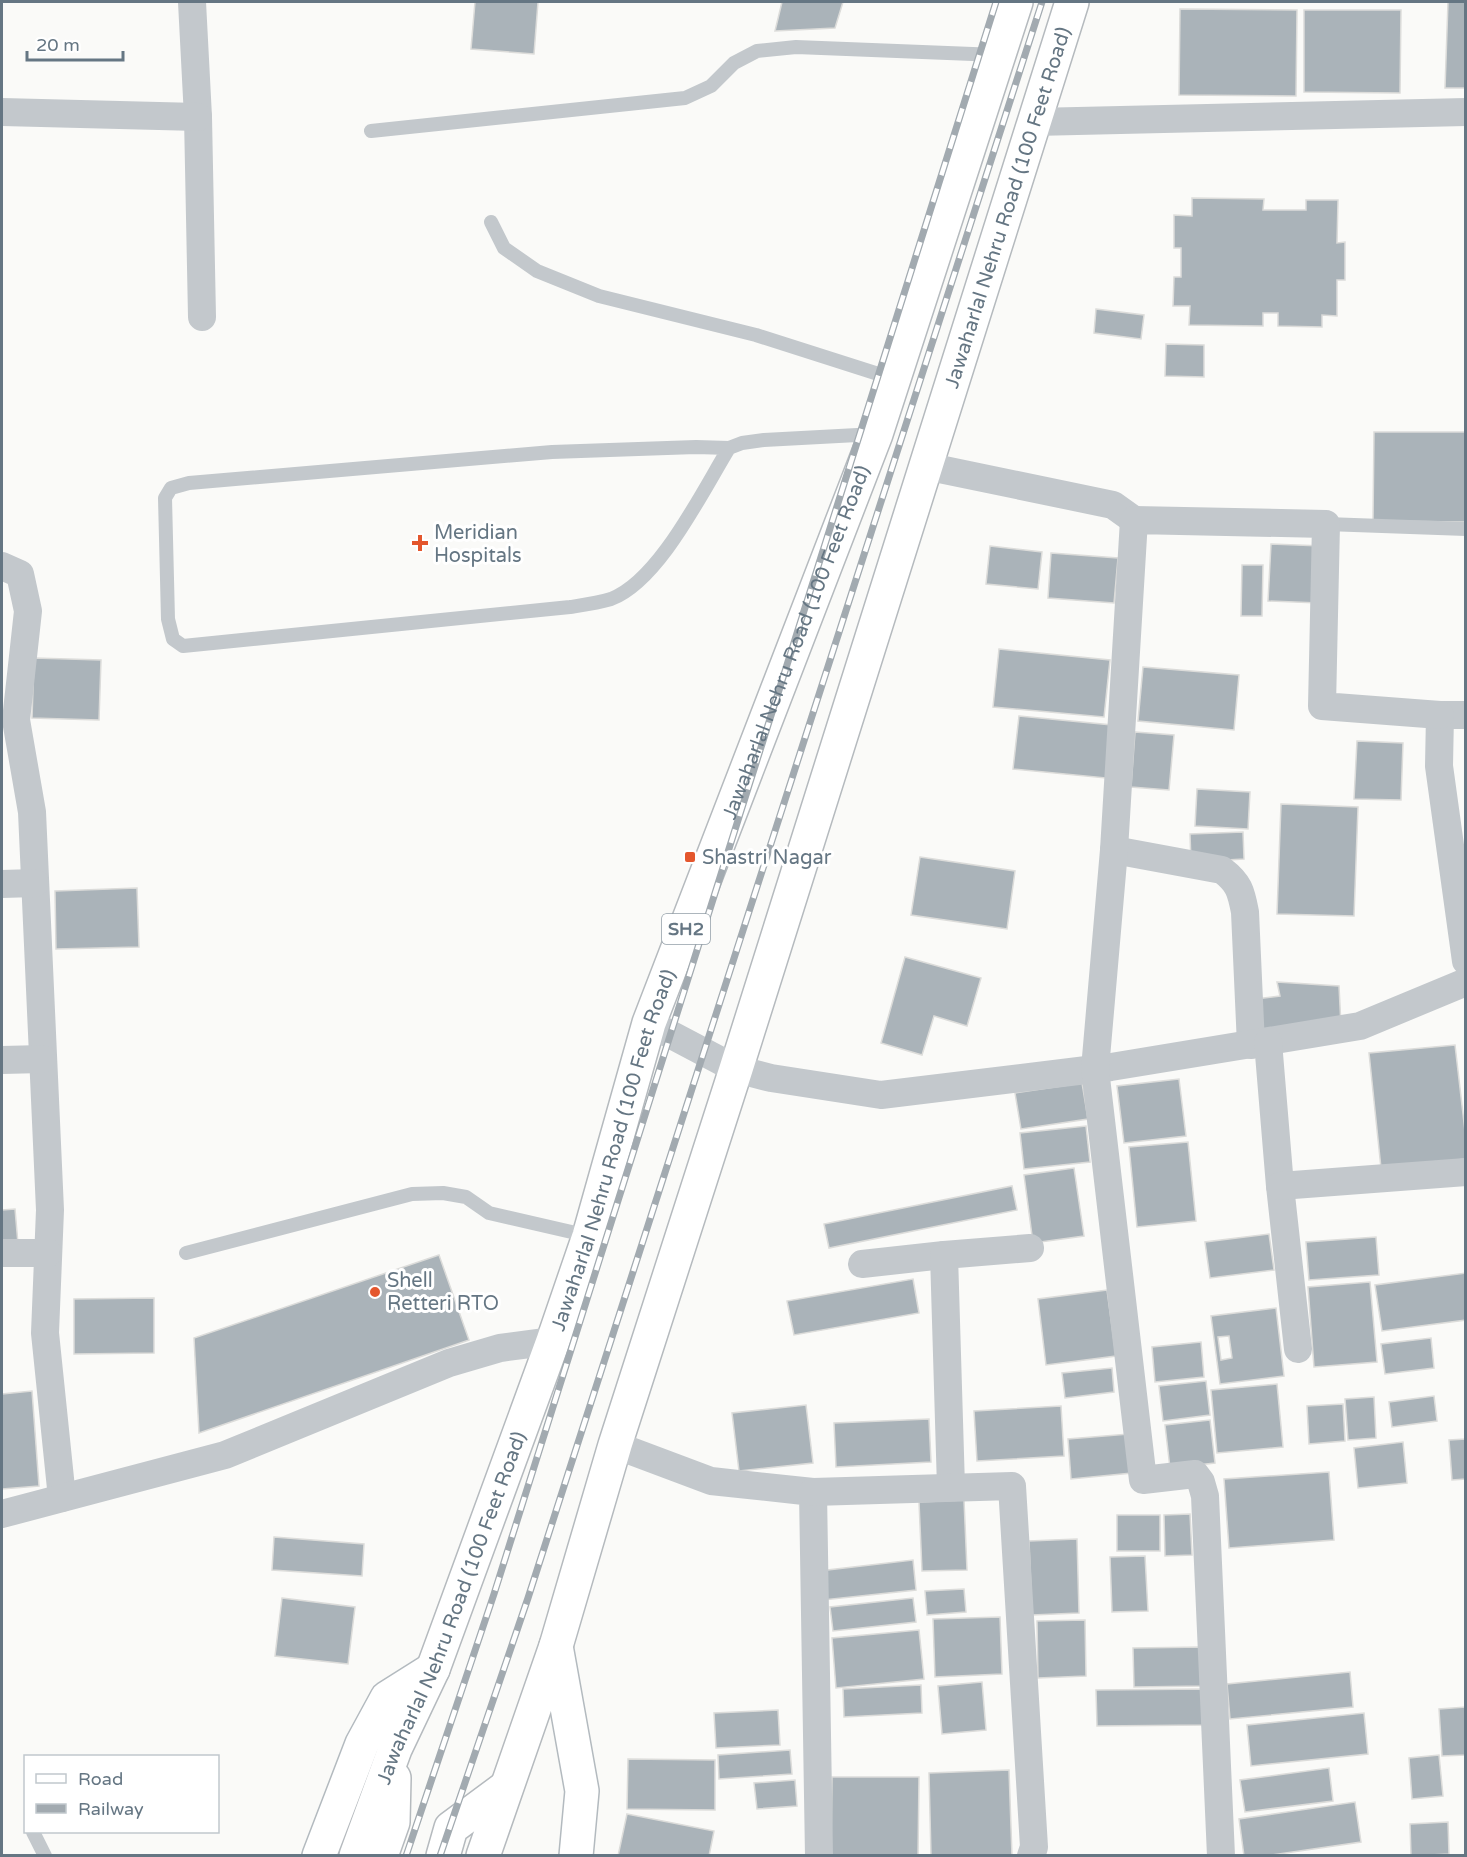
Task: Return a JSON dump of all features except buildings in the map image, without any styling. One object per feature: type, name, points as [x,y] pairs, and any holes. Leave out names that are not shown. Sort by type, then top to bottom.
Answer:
[{"type":"main road","name":"Jawaharlal Nehru Road (100 Feet Road)","points":[[356,1856],[395,1749],[433,1669],[552,1341],[589,1236],[650,1023],[876,434],[1016,2]]},
{"type":"main road","name":"Jawaharlal Nehru Road (100 Feet Road)","points":[[483,1856],[555,1646],[615,1445],[1072,2]]},
{"type":"main road","points":[[555,1646],[582,1791],[576,1856]]},
{"type":"main road","points":[[318,1856],[362,1744],[387,1698],[433,1669]]},
{"type":"main road","points":[[381,1856],[393,1822],[395,1749]]},
{"type":"main road","points":[[443,1856],[452,1828],[505,1788]]},
{"type":"street","points":[[192,2],[198,117],[202,317]]},
{"type":"street","points":[[2,112],[198,117]]},
{"type":"street","points":[[1034,122],[1466,112]]},
{"type":"street","points":[[925,466],[1113,506],[1134,520],[1326,524],[1322,706],[1453,715],[1439,766],[1466,961]]},
{"type":"street","points":[[1134,520],[1114,850],[1095,1069],[1143,1480],[1195,1474],[1201,1482],[1205,1496],[1221,1856]]},
{"type":"street","points":[[2,566],[20,574],[28,611],[16,720],[32,812],[50,1210],[45,1334],[62,1498]]},
{"type":"street","points":[[1114,850],[1222,870],[1233,878],[1240,890],[1245,912],[1280,1186],[1298,1349]]},
{"type":"street","points":[[2,884],[35,883]]},
{"type":"street","points":[[650,1023],[735,1069],[771,1078],[882,1095],[1095,1069],[1360,1026],[1466,982]]},
{"type":"street","points":[[2,1060],[43,1059]]},
{"type":"street","points":[[1280,1186],[1466,1172]]},
{"type":"street","points":[[862,1264],[1030,1248]]},
{"type":"street","points":[[2,1253],[48,1253]]},
{"type":"street","points":[[944,1255],[951,1487]]},
{"type":"street","points":[[2,1514],[225,1455],[449,1362],[500,1348],[552,1341]]},
{"type":"street","points":[[615,1445],[711,1481],[813,1492],[1012,1486],[1034,1847],[1031,1856]]},
{"type":"street","points":[[813,1492],[819,1856]]},
{"type":"lane","points":[[371,131],[685,98],[711,86],[734,63],[758,51],[796,47],[998,55]]},
{"type":"lane","points":[[491,222],[504,248],[537,271],[599,296],[756,335],[894,379]]},
{"type":"lane","points":[[729,448],[665,552],[641,581],[611,599],[570,607],[183,646],[173,639],[168,619],[165,498],[171,488],[189,483],[552,452],[729,448],[742,443],[764,440],[876,434]]},
{"type":"lane","points":[[1326,524],[1466,529]]},
{"type":"lane","points":[[186,1253],[412,1194],[443,1193],[466,1197],[489,1214],[589,1236]]},
{"type":"lane","points":[[34,1833],[45,1856]]},
{"type":"railway","points":[[406,1856],[494,1594],[996,2]]},
{"type":"railway","points":[[440,1856],[528,1598],[1042,2]]},
{"type":"place","name":"Meridian Hospitals","points":[[420,543]]},
{"type":"place","name":"Shastri Nagar","points":[[690,857]]},
{"type":"place","name":"Shell Retteri RTO","points":[[375,1292]]}]
